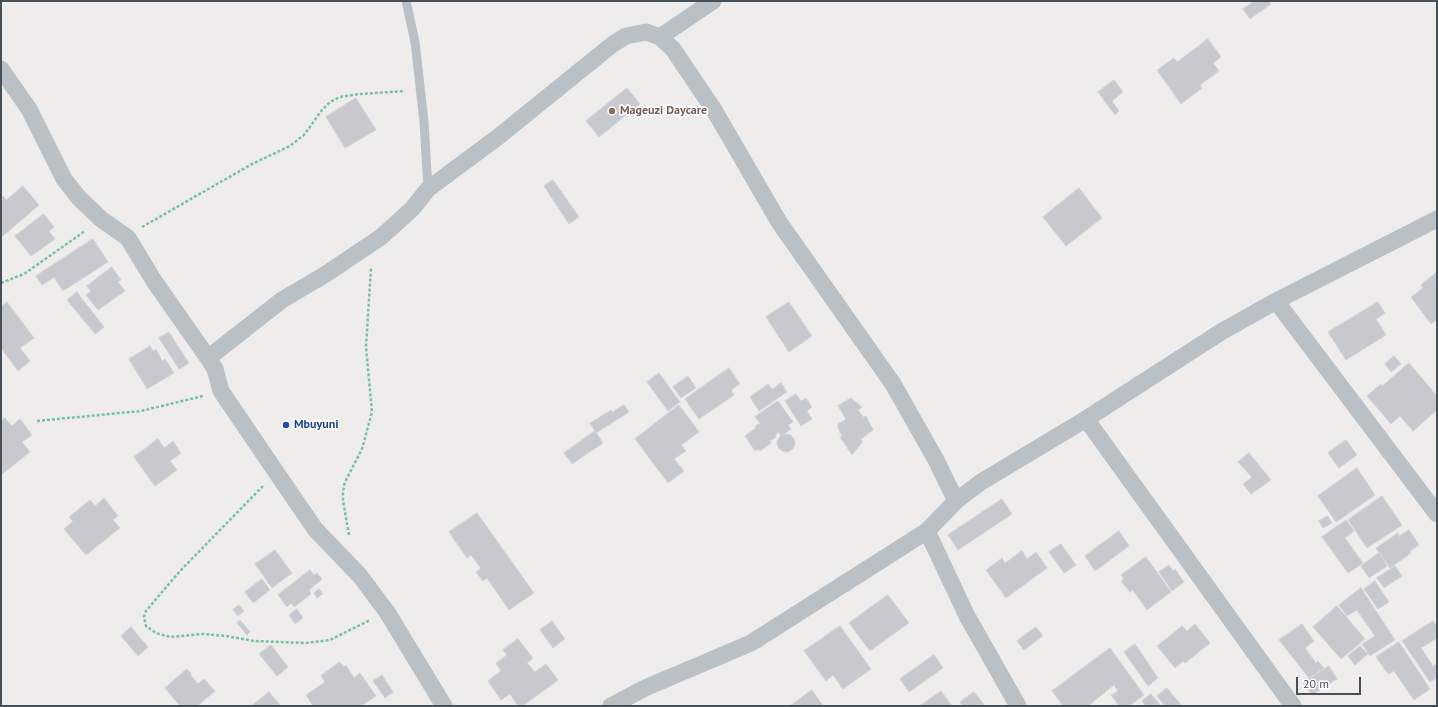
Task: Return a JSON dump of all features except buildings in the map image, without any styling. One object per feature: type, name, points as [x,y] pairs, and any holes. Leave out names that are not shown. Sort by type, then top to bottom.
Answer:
[{"type":"street","points":[[660,37],[713,1]]},
{"type":"street","points":[[208,358],[282,300],[326,274],[380,238],[412,209],[428,189],[498,137],[613,44],[626,36],[642,32],[660,37],[673,49],[714,110],[779,222],[893,384],[956,501]]},
{"type":"street","points":[[1,69],[29,109],[64,179],[79,198],[101,219],[128,238],[154,281],[215,369],[221,391],[315,529],[360,576],[387,612],[444,706]]},
{"type":"street","points":[[610,706],[645,688],[751,643],[927,531],[956,501],[981,482],[1086,419],[1221,332],[1276,301],[1437,219]]},
{"type":"street","points":[[1276,301],[1437,514]]},
{"type":"street","points":[[1086,419],[1292,706]]},
{"type":"street","points":[[927,531],[967,616],[1018,706]]},
{"type":"lane","points":[[406,1],[415,42],[419,89],[424,122],[428,189]]},
{"type":"path","points":[[128,238],[152,220],[252,164],[290,146],[304,135],[322,110],[330,102],[340,97],[360,94],[419,89]]},
{"type":"path","points":[[1,283],[24,274],[101,219]]},
{"type":"path","points":[[350,540],[343,492],[345,482],[362,450],[372,412],[366,347],[370,271],[380,238]]},
{"type":"path","points":[[38,421],[140,411],[221,391]]},
{"type":"path","points":[[276,472],[180,571],[146,611],[144,617],[146,626],[156,633],[170,637],[203,634],[254,641],[306,643],[330,640],[387,612]]},
{"type":"place","name":"Mageuzi Daycare","points":[[612,111]]},
{"type":"place","name":"Mbuyuni","points":[[286,425]]}]
